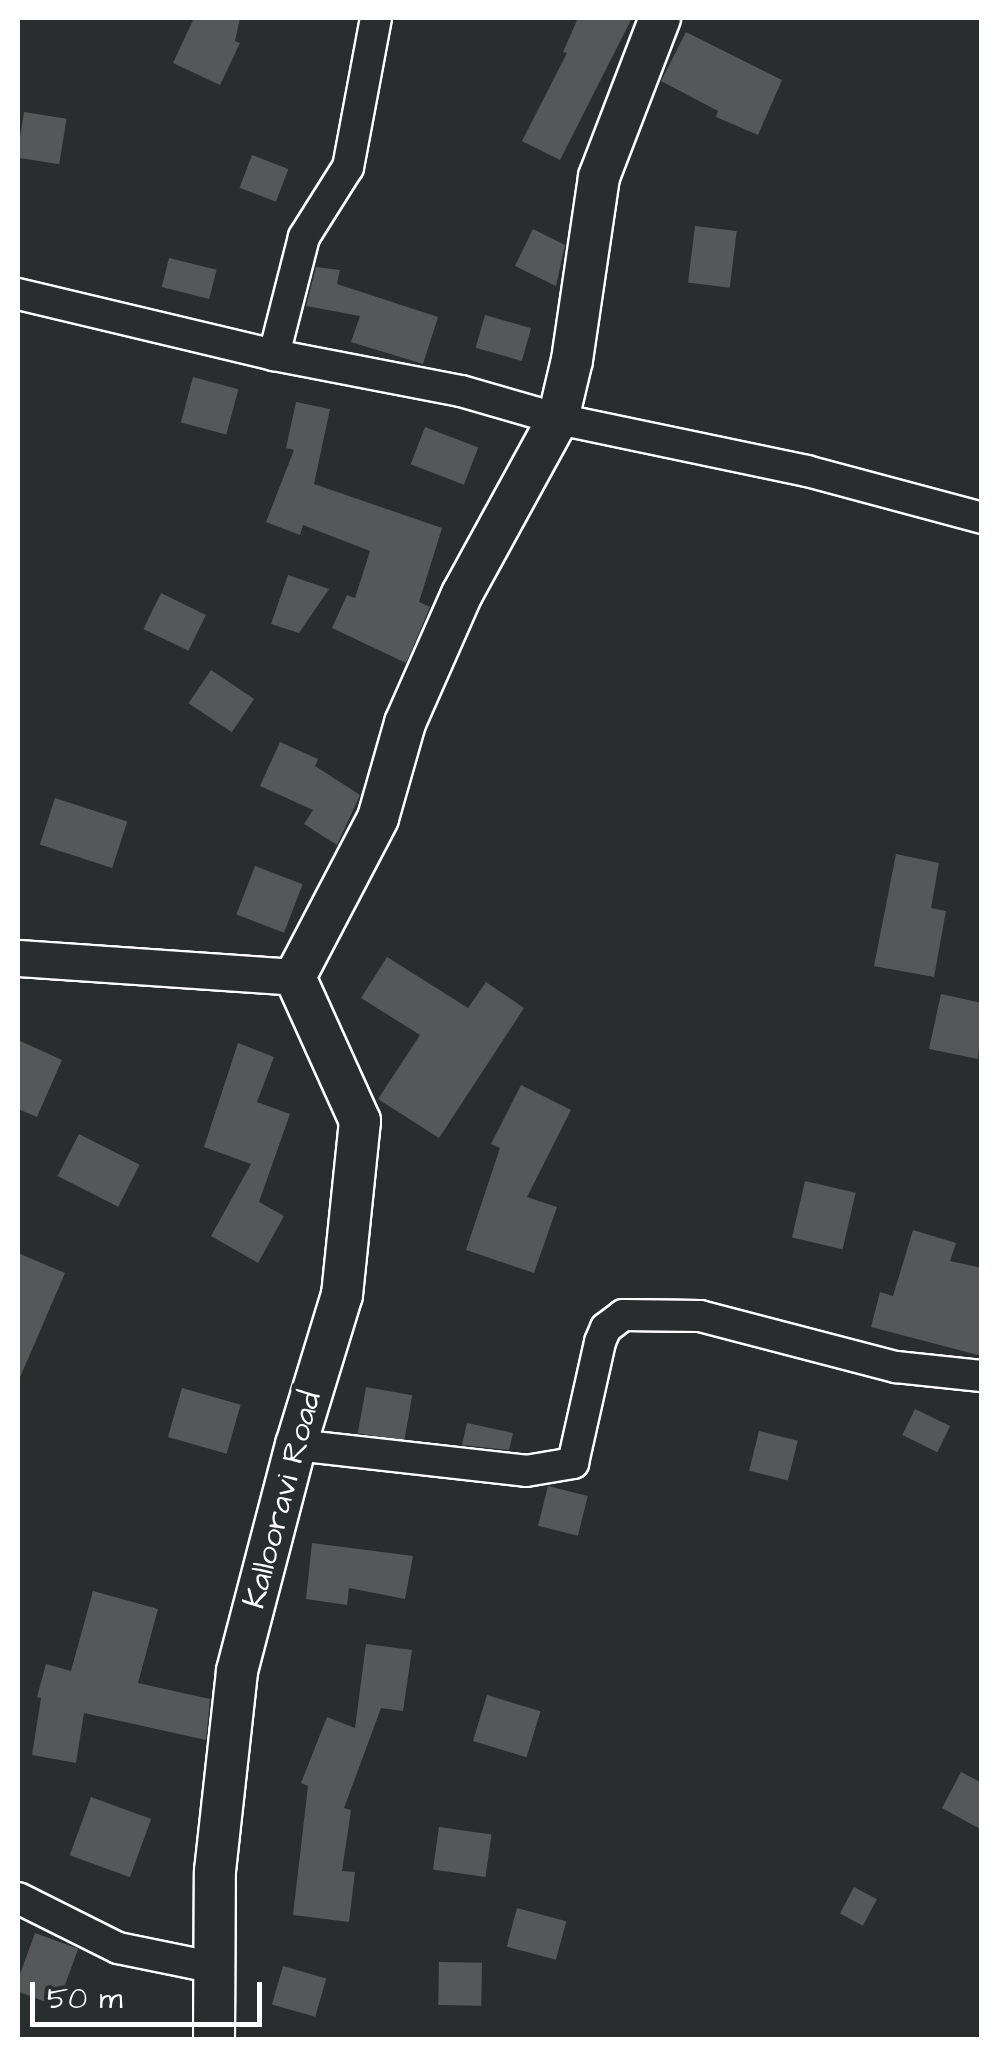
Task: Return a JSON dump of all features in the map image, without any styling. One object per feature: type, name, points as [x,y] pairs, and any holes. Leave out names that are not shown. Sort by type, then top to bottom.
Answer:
[{"type":"main road","points":[[295,977],[378,818],[405,722],[462,594],[558,419],[572,360],[599,177],[660,18]]},
{"type":"main road","name":"Kallooravi Road","points":[[214,2040],[215,1871],[236,1671],[296,1445],[342,1295],[360,1122],[295,977]]},
{"type":"street","points":[[274,355],[304,238],[348,166],[376,18]]},
{"type":"street","points":[[18,294],[274,355],[461,391],[558,419],[807,471],[982,518]]},
{"type":"street","points":[[18,958],[295,977]]},
{"type":"street","points":[[296,1445],[526,1471],[573,1463],[600,1342],[606,1328],[624,1315],[700,1316],[896,1367],[982,1376]]},
{"type":"street","points":[[18,1898],[118,1948],[216,1968]]},
{"type":"building","points":[[194,18],[240,18],[235,41],[240,43],[220,85],[173,63]]},
{"type":"building","points":[[578,18],[632,18],[560,160],[522,141],[567,53],[563,52]]},
{"type":"building","points":[[686,32],[782,80],[758,135],[716,117],[718,111],[661,81]]},
{"type":"building","points":[[24,112],[66,119],[59,164],[18,158]]},
{"type":"building","points":[[252,155],[288,169],[276,202],[239,188]]},
{"type":"building","points":[[695,226],[737,231],[730,288],[688,283]]},
{"type":"building","points":[[533,229],[565,245],[556,286],[515,266]]},
{"type":"building","points":[[169,258],[217,270],[209,299],[162,287]]},
{"type":"building","points":[[316,267],[340,270],[337,284],[438,317],[423,364],[351,342],[360,316],[306,306]]},
{"type":"building","points":[[485,315],[531,328],[522,361],[476,348]]},
{"type":"building","points":[[193,377],[238,389],[226,435],[181,422]]},
{"type":"building","points":[[296,402],[330,409],[314,484],[442,528],[419,602],[430,607],[406,663],[332,628],[347,595],[355,598],[370,551],[303,525],[300,535],[266,522],[294,450],[286,448]]},
{"type":"building","points":[[425,427],[478,447],[464,485],[411,464]]},
{"type":"building","points":[[288,575],[329,589],[299,633],[271,624]]},
{"type":"building","points":[[161,593],[206,615],[188,651],[143,629]]},
{"type":"building","points":[[211,670],[254,699],[232,732],[189,703]]},
{"type":"building","points":[[280,742],[318,759],[315,766],[360,795],[337,845],[304,824],[313,810],[260,786]]},
{"type":"building","points":[[55,798],[127,821],[112,868],[40,845]]},
{"type":"building","points":[[896,854],[939,863],[931,908],[946,911],[934,977],[874,966]]},
{"type":"building","points":[[255,866],[303,884],[284,933],[236,915]]},
{"type":"building","points":[[387,957],[468,1008],[486,982],[524,1008],[439,1138],[378,1099],[420,1035],[361,998]]},
{"type":"building","points":[[941,994],[982,1003],[978,1059],[929,1049]]},
{"type":"building","points":[[18,1040],[62,1060],[37,1117],[18,1109]]},
{"type":"building","points":[[238,1043],[274,1057],[257,1102],[290,1114],[259,1202],[284,1216],[258,1263],[211,1236],[251,1164],[204,1147]]},
{"type":"building","points":[[521,1085],[571,1110],[527,1197],[557,1207],[534,1273],[466,1250],[500,1148],[491,1144]]},
{"type":"building","points":[[79,1134],[140,1165],[118,1207],[58,1176]]},
{"type":"building","points":[[805,1181],[856,1193],[843,1249],[792,1238]]},
{"type":"building","points":[[913,1230],[956,1243],[950,1261],[982,1268],[982,1356],[871,1327],[880,1292],[893,1296]]},
{"type":"building","points":[[18,1253],[65,1273],[18,1382]]},
{"type":"building","points":[[366,1387],[412,1395],[404,1441],[358,1433]]},
{"type":"building","points":[[182,1388],[241,1405],[227,1454],[168,1437]]},
{"type":"building","points":[[915,1409],[950,1426],[937,1452],[902,1435]]},
{"type":"building","points":[[467,1423],[513,1433],[509,1450],[462,1445]]},
{"type":"building","points":[[759,1431],[798,1441],[788,1480],[749,1471]]},
{"type":"building","points":[[548,1486],[588,1496],[578,1536],[538,1526]]},
{"type":"building","points":[[312,1543],[413,1556],[405,1599],[349,1588],[347,1605],[306,1599]]},
{"type":"building","points":[[93,1591],[158,1609],[138,1683],[210,1699],[206,1740],[84,1713],[76,1763],[32,1755],[41,1698],[37,1697],[46,1664],[71,1671]]},
{"type":"building","points":[[366,1644],[412,1650],[403,1711],[381,1708],[344,1808],[351,1810],[342,1871],[355,1872],[349,1922],[293,1915],[308,1786],[301,1783],[327,1717],[355,1728]]},
{"type":"building","points":[[487,1695],[541,1711],[527,1757],[473,1741]]},
{"type":"building","points":[[961,1772],[982,1783],[982,1830],[942,1808]]},
{"type":"building","points":[[91,1797],[151,1819],[130,1877],[70,1855]]},
{"type":"building","points":[[439,1827],[491,1834],[485,1877],[433,1870]]},
{"type":"building","points":[[854,1887],[877,1899],[863,1926],[840,1913]]},
{"type":"building","points":[[517,1908],[566,1921],[556,1960],[507,1947]]},
{"type":"building","points":[[35,1933],[78,1949],[57,2006],[18,1992],[18,1980]]},
{"type":"building","points":[[439,1962],[482,1963],[481,2006],[438,2005]]},
{"type":"building","points":[[283,1966],[326,1978],[315,2017],[272,2004]]}]
